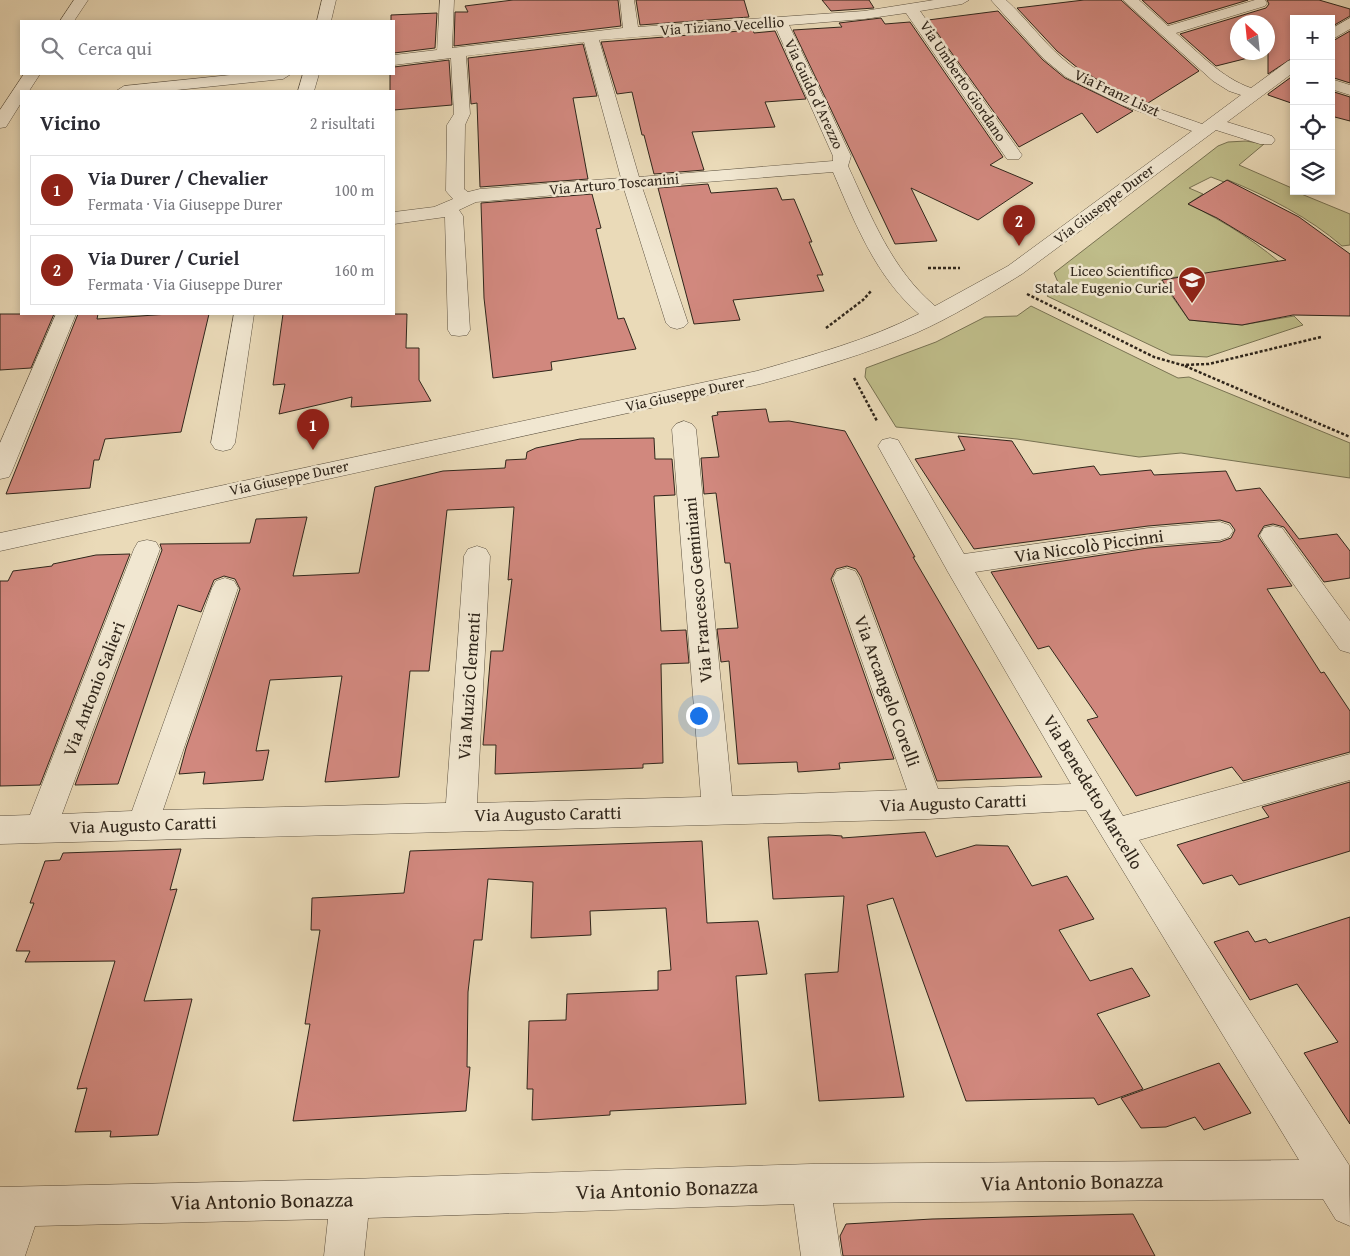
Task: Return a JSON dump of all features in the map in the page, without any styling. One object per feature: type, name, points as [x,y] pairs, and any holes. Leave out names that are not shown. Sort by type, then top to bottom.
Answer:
[{"type":"street","points":[[68,20],[81,0]]},
{"type":"street","points":[[324,20],[329,0]]},
{"type":"street","points":[[447,0],[444,47],[460,59],[462,114],[456,125],[454,216],[459,330]]},
{"type":"street","points":[[627,0],[632,32]]},
{"type":"street","points":[[881,0],[892,12]]},
{"type":"street","name":"Via Tiziano Vecellio","points":[[395,60],[632,32],[892,12],[962,0]]},
{"type":"street","name":"Via Franz Liszt","points":[[998,0],[1038,45],[1060,65],[1077,76],[1143,107],[1208,127],[1266,140]]},
{"type":"street","points":[[1130,0],[1219,78],[1235,88],[1253,94]]},
{"type":"street","points":[[1166,31],[1260,3]]},
{"type":"street","name":"Via Umberto Giordano","points":[[911,9],[1013,155]]},
{"type":"street","name":"Via Guido d'Arezzo","points":[[780,21],[842,156],[842,162],[839,166],[870,234],[890,270],[917,304],[934,316]]},
{"type":"street","points":[[1335,33],[1350,22]]},
{"type":"street","points":[[590,37],[631,182],[677,323]]},
{"type":"street","name":"Via Giuseppe Durer","points":[[0,542],[760,377],[861,346],[934,316],[1015,270],[1253,94],[1290,70]]},
{"type":"street","points":[[20,90],[31,75]]},
{"type":"street","points":[[142,90],[275,75]]},
{"type":"street","points":[[306,90],[311,75]]},
{"type":"street","points":[[1335,85],[1350,90]]},
{"type":"street","points":[[0,123],[20,91]]},
{"type":"street","name":"Via Arturo Toscanini","points":[[395,218],[455,204],[631,182],[839,166]]},
{"type":"street","points":[[0,471],[66,315]]},
{"type":"street","points":[[223,443],[244,315]]},
{"type":"street","name":"Via Francesco Geminiani","points":[[684,429],[718,810]]},
{"type":"street","name":"Via Benedetto Marcello","points":[[890,446],[957,565],[1116,832],[1342,1192]]},
{"type":"street","name":"Via Niccolò Piccinni","points":[[957,565],[1148,537],[1220,531]]},
{"type":"street","points":[[1273,535],[1350,642]]},
{"type":"street","name":"Via Antonio Salieri","points":[[41,828],[147,549]]},
{"type":"street","name":"Via Muzio Clementi","points":[[461,816],[478,556]]},
{"type":"street","name":"Via Arcangelo Corelli","points":[[846,578],[928,805]]},
{"type":"street","points":[[143,824],[225,588]]},
{"type":"street","points":[[1116,832],[1350,767]]},
{"type":"street","name":"Via Augusto Caratti","points":[[0,830],[143,824],[928,805],[1095,796]]},
{"type":"street","points":[[811,1184],[821,1256]]},
{"type":"street","name":"Via Antonio Bonazza","points":[[10,1207],[350,1199],[811,1184],[1342,1192]]},
{"type":"street","points":[[344,1256],[350,1199]]},
{"type":"street","points":[[5,1256],[10,1207]]},
{"type":"path","points":[[924,267],[932,269],[964,267]]},
{"type":"path","points":[[1039,301],[1154,357],[1182,365],[1350,436]]},
{"type":"path","points":[[1182,365],[1209,364],[1321,337]]},
{"type":"path","points":[[851,373],[890,446]]},
{"type":"shaded area","points":[[1246,141],[1264,144],[1239,165],[1290,187],[1290,195],[1304,195],[1350,214],[1350,245],[1342,246],[1288,208],[1258,193],[1228,180],[1224,182],[1211,177],[1189,188],[1203,194],[1188,204],[1242,234],[1292,273],[1259,275],[1209,274],[1177,277],[1161,281],[1189,320],[1242,325],[1294,316],[1303,325],[1207,357],[1171,355],[1047,296],[1060,287],[1054,273],[1218,146],[1228,142]]},
{"type":"shaded area","points":[[1031,306],[1178,378],[1189,377],[1350,443],[1350,478],[1181,453],[1139,457],[1017,439],[896,427],[865,377],[866,368],[936,342],[985,317],[1017,316]]},
{"type":"building","points":[[513,0],[618,0],[621,26],[454,46],[455,12],[468,12],[465,6]]},
{"type":"building","points":[[636,0],[744,0],[749,17],[640,25]]},
{"type":"building","points":[[822,0],[869,0],[874,8],[831,11]]},
{"type":"building","points":[[1084,0],[1121,0],[1199,71],[1148,103],[1112,88],[1079,69],[1057,51],[1017,8]]},
{"type":"building","points":[[1142,0],[1248,0],[1168,24]]},
{"type":"building","points":[[1267,0],[1319,0],[1350,9],[1350,16],[1335,25],[1335,15],[1290,15],[1290,60],[1268,74],[1268,60],[1275,60],[1275,15],[1243,15],[1266,8],[1269,4]]},
{"type":"building","points":[[998,11],[1043,60],[1065,78],[1133,111],[1097,133],[1082,113],[1019,147],[928,20]]},
{"type":"building","points":[[437,13],[435,48],[395,53],[395,20],[391,20],[391,15]]},
{"type":"building","points":[[881,18],[885,24],[910,22],[1003,157],[990,165],[1033,183],[978,220],[911,188],[937,241],[895,244],[793,30],[842,27],[839,23]]},
{"type":"building","points":[[1230,19],[1230,60],[1240,60],[1216,66],[1180,34]]},
{"type":"building","points":[[753,30],[754,33],[775,31],[806,99],[765,102],[775,127],[692,132],[704,170],[654,174],[632,92],[617,94],[601,42]]},
{"type":"building","points":[[1350,31],[1350,83],[1335,78],[1335,40]]},
{"type":"building","points":[[583,44],[597,96],[573,98],[588,179],[480,187],[477,103],[471,104],[468,58]]},
{"type":"building","points":[[449,60],[452,105],[395,110],[395,90],[390,90],[390,75],[395,75],[395,67]]},
{"type":"building","points":[[1290,78],[1290,103],[1268,94]]},
{"type":"building","points":[[1335,92],[1350,97],[1350,121],[1335,117]]},
{"type":"building","points":[[1227,180],[1299,217],[1350,254],[1350,316],[1293,315],[1242,325],[1189,320],[1162,280],[1286,260],[1217,218],[1188,204]]},
{"type":"building","points":[[708,184],[711,193],[777,188],[782,200],[794,199],[823,275],[817,275],[824,291],[733,300],[740,320],[694,324],[658,188]]},
{"type":"building","points":[[592,194],[601,228],[596,229],[618,319],[624,318],[636,349],[551,362],[552,370],[493,378],[484,298],[481,203]]},
{"type":"building","points":[[0,314],[54,315],[31,368],[0,370]]},
{"type":"building","points":[[407,314],[406,348],[419,348],[419,380],[431,401],[351,407],[352,397],[279,414],[285,384],[273,385],[283,315]]},
{"type":"building","points":[[78,315],[98,315],[97,319],[155,315],[209,315],[181,432],[105,439],[99,460],[94,460],[90,488],[6,494]]},
{"type":"building","points":[[766,409],[769,422],[789,421],[845,431],[915,557],[913,557],[1042,777],[937,781],[861,577],[856,569],[847,566],[836,569],[831,579],[894,759],[839,763],[840,769],[798,772],[797,762],[738,764],[729,661],[721,662],[717,629],[738,628],[730,563],[725,563],[716,493],[704,494],[701,458],[719,457],[712,416],[718,415],[717,412]]},
{"type":"building","points":[[958,436],[1012,441],[1033,474],[1094,466],[1100,475],[1151,470],[1154,475],[1226,471],[1236,491],[1260,488],[1299,539],[1337,534],[1350,551],[1350,578],[1324,582],[1284,527],[1273,524],[1264,526],[1258,536],[1292,586],[1267,589],[1321,673],[1324,672],[1350,711],[1350,752],[1243,781],[1232,767],[1136,796],[1087,720],[1098,717],[1049,646],[1038,649],[991,572],[1148,548],[1220,542],[1231,538],[1235,530],[1230,523],[1220,520],[1148,526],[974,549],[915,459],[965,450]]},
{"type":"building","points":[[654,438],[655,459],[672,459],[675,495],[654,496],[661,631],[686,630],[689,663],[661,664],[663,763],[643,764],[643,768],[495,774],[496,745],[483,745],[491,651],[503,651],[512,579],[508,580],[514,507],[447,510],[429,671],[410,671],[399,777],[325,782],[342,676],[270,680],[256,751],[269,750],[263,780],[203,784],[205,772],[179,774],[240,589],[235,579],[224,576],[214,580],[201,612],[178,605],[118,784],[75,785],[162,550],[160,544],[250,543],[256,519],[307,517],[293,576],[359,573],[375,487],[443,471],[505,468],[506,460],[526,459],[527,452],[536,448],[580,439]]},
{"type":"building","points":[[130,554],[40,785],[0,786],[0,581],[8,581],[13,571],[52,566],[53,564],[96,555]]},
{"type":"building","points":[[1350,782],[1350,851],[1239,885],[1232,875],[1203,884],[1177,845],[1269,817],[1262,807]]},
{"type":"building","points":[[925,832],[936,857],[976,845],[1008,846],[1032,886],[1067,876],[1094,919],[1059,930],[1090,981],[1132,968],[1150,996],[1097,1014],[1143,1089],[1098,1105],[1094,1098],[966,1101],[893,898],[867,905],[904,1097],[819,1101],[805,974],[838,972],[844,896],[773,899],[768,837],[829,835],[842,836],[842,838]]},
{"type":"building","points":[[702,841],[707,923],[758,921],[767,974],[736,976],[746,1104],[610,1111],[610,1115],[532,1120],[533,1089],[527,1089],[529,1021],[566,1020],[567,994],[658,990],[658,971],[671,970],[666,908],[590,911],[591,935],[531,938],[533,882],[488,879],[482,940],[474,940],[468,992],[467,1067],[470,1067],[466,1111],[293,1121],[310,1024],[305,1024],[320,930],[311,930],[312,898],[404,893],[410,851]]},
{"type":"building","points":[[181,849],[170,890],[177,889],[144,1001],[192,999],[158,1135],[110,1137],[111,1131],[75,1132],[87,1088],[77,1089],[115,961],[25,962],[30,951],[16,951],[34,903],[30,903],[45,861],[60,860],[63,853]]},
{"type":"building","points":[[1350,917],[1350,1124],[1304,1053],[1338,1042],[1297,984],[1250,1000],[1214,942],[1248,931],[1255,942],[1266,939],[1269,943]]},
{"type":"building","points":[[1219,1063],[1251,1113],[1204,1130],[1195,1117],[1166,1127],[1141,1128],[1121,1098]]},
{"type":"building","points":[[1133,1214],[1155,1256],[843,1256],[840,1236],[846,1224],[932,1219]]},
{"type":"place","name":"Via Durer / Curiel","points":[[1019,246]]},
{"type":"place","name":"Liceo Scientifico Statale Eugenio Curiel","points":[[1192,304]]},
{"type":"place","name":"Via Durer / Chevalier","points":[[313,450]]}]
